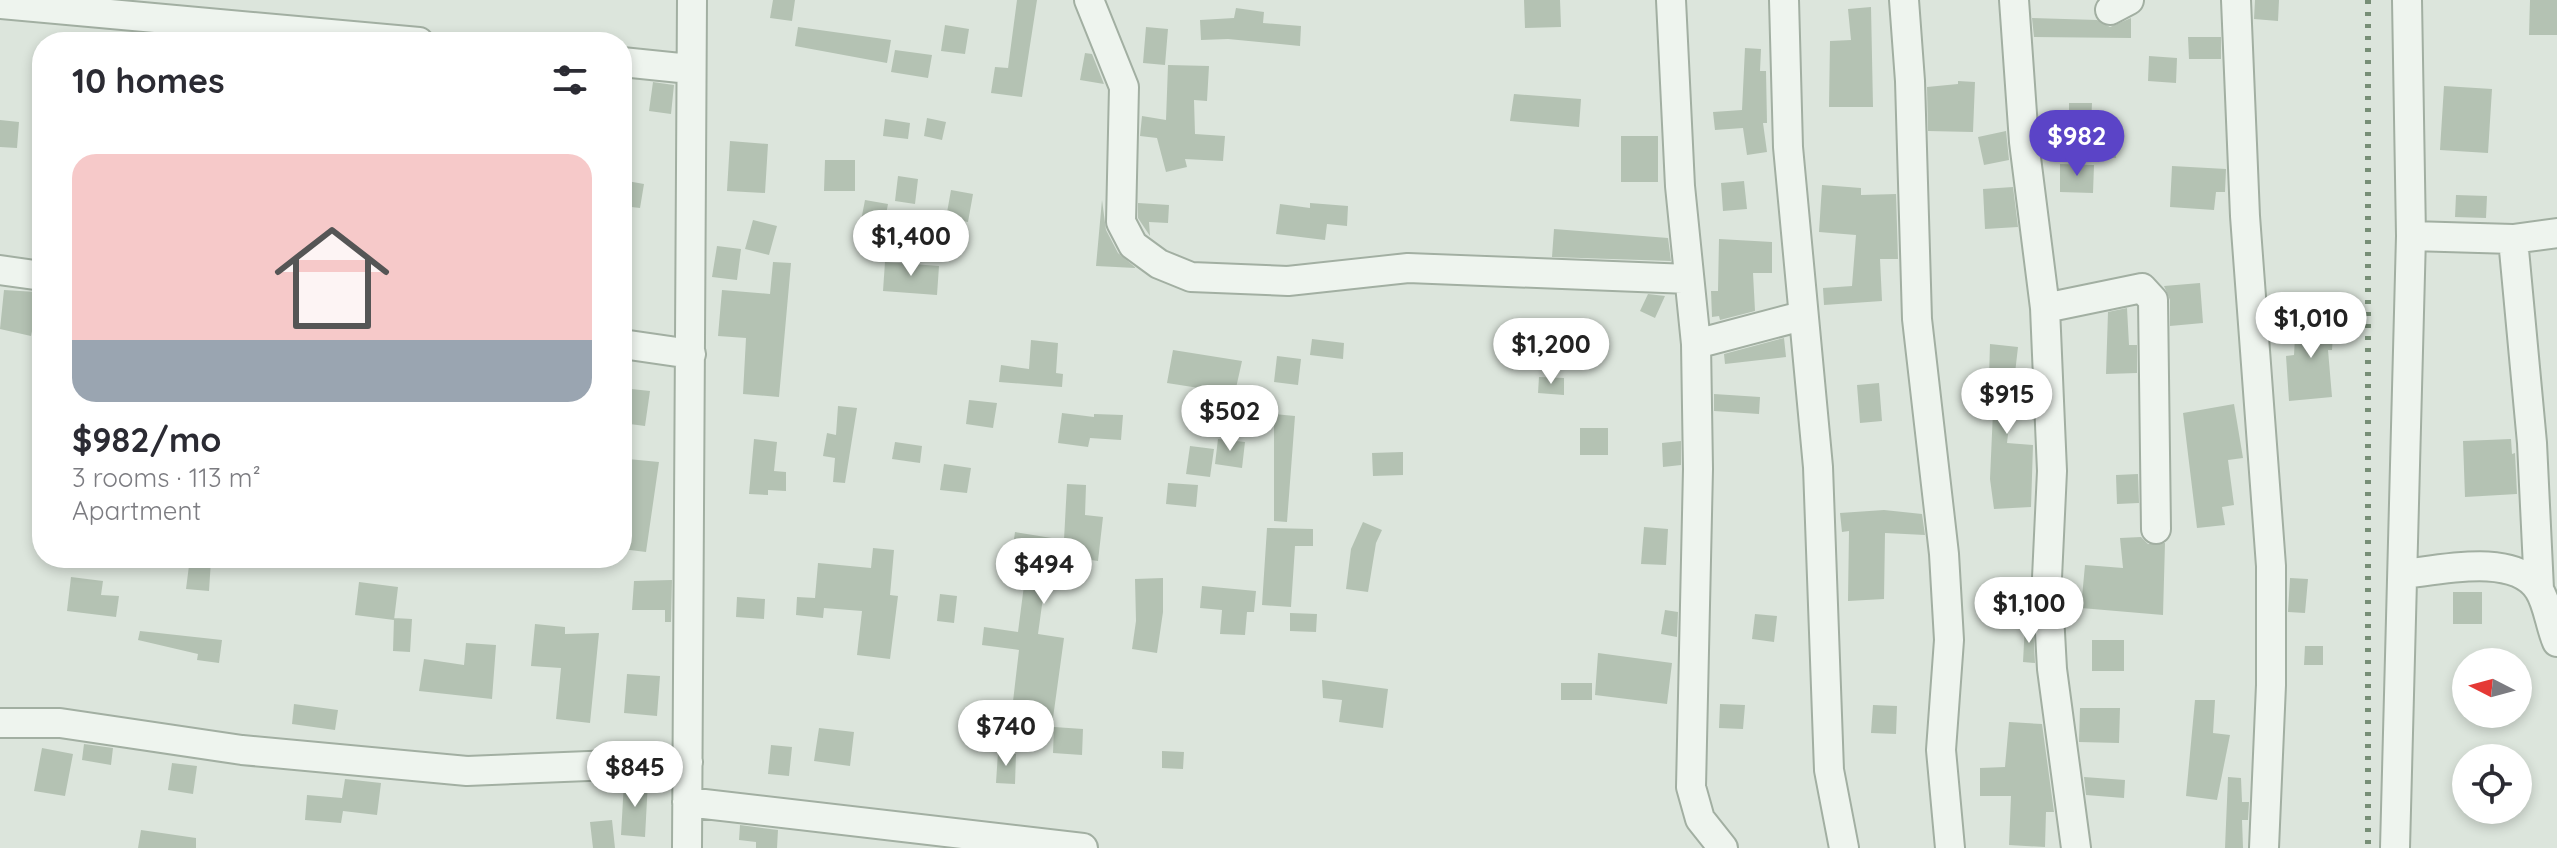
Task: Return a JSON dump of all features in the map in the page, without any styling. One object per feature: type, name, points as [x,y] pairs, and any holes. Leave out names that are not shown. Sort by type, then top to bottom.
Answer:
[{"type":"street","points":[[687,848],[692,0]]},
{"type":"street","points":[[1089,0],[1124,87],[1121,222],[1133,245],[1159,264],[1191,277],[1288,281],[1408,268],[1689,279]]},
{"type":"street","points":[[1671,0],[1680,186],[1696,344],[1698,469],[1691,787],[1700,819],[1723,848]]},
{"type":"street","points":[[1784,0],[1788,147],[1818,467],[1829,770],[1844,848]]},
{"type":"street","points":[[1904,0],[1910,81],[1917,319],[1944,554],[1949,640],[1941,750],[1950,848]]},
{"type":"street","points":[[2014,0],[2024,142],[2045,308],[2052,471],[2047,578],[2051,653],[2076,848]]},
{"type":"street","points":[[2236,0],[2245,216],[2271,566],[2271,685],[2264,848]]},
{"type":"street","points":[[2395,848],[2411,236],[2407,0]]},
{"type":"street","points":[[0,4],[159,8],[343,32]]},
{"type":"street","points":[[632,63],[690,69]]},
{"type":"street","points":[[2411,236],[2513,239],[2557,233]]},
{"type":"street","points":[[2513,239],[2532,443],[2539,589],[2557,642]]},
{"type":"street","points":[[0,270],[32,275]]},
{"type":"street","points":[[2045,308],[2142,288],[2153,300],[2156,529]]},
{"type":"street","points":[[1696,344],[1802,316]]},
{"type":"street","points":[[632,345],[691,354]]},
{"type":"street","points":[[2404,574],[2477,565],[2516,571],[2539,589]]},
{"type":"street","points":[[0,723],[60,723],[242,750],[467,771],[688,762]]},
{"type":"street","points":[[687,802],[972,841],[1083,848]]},
{"type":"building","points":[[773,0],[795,0],[792,21],[770,18]]},
{"type":"building","points":[[1017,0],[1037,0],[1022,97],[991,93],[995,67],[1008,68]]},
{"type":"building","points":[[1524,0],[1560,0],[1561,27],[1525,28]]},
{"type":"building","points":[[2255,0],[2279,0],[2278,21],[2254,19]]},
{"type":"building","points":[[2530,0],[2557,0],[2557,35],[2529,35]]},
{"type":"building","points":[[1871,7],[1873,107],[1829,107],[1830,41],[1851,40],[1848,9]]},
{"type":"building","points":[[1236,8],[1264,12],[1263,23],[1301,26],[1300,46],[1228,39],[1201,40],[1200,20],[1234,18]]},
{"type":"building","points":[[2032,18],[2097,20],[2110,27],[2131,18],[2131,38],[2034,37]]},
{"type":"building","points":[[945,25],[969,29],[965,54],[941,51]]},
{"type":"building","points":[[798,27],[891,40],[887,63],[795,46]]},
{"type":"building","points":[[1146,27],[1168,29],[1165,65],[1143,63]]},
{"type":"building","points":[[2188,37],[2221,37],[2221,59],[2189,59]]},
{"type":"building","points":[[1745,48],[1761,49],[1760,71],[1766,71],[1767,123],[1763,123],[1767,152],[1747,155],[1743,128],[1715,130],[1713,112],[1742,110]]},
{"type":"building","points":[[895,50],[932,55],[928,78],[891,72]]},
{"type":"building","points":[[1085,53],[1092,54],[1104,84],[1080,80]]},
{"type":"building","points":[[2149,56],[2177,58],[2176,83],[2148,81]]},
{"type":"building","points":[[1168,65],[1209,66],[1207,101],[1194,100],[1195,134],[1225,136],[1223,161],[1185,159],[1187,167],[1166,172],[1157,138],[1140,136],[1142,116],[1166,120]]},
{"type":"building","points":[[1958,81],[1975,82],[1973,132],[1928,131],[1927,87],[1958,84]]},
{"type":"building","points":[[653,82],[674,85],[671,114],[649,111]]},
{"type":"building","points":[[2444,86],[2492,89],[2488,153],[2440,150]]},
{"type":"building","points":[[1514,94],[1581,99],[1579,127],[1510,121]]},
{"type":"building","points":[[2069,103],[2092,103],[2091,127],[2069,127]]},
{"type":"building","points":[[927,118],[946,122],[942,140],[924,136]]},
{"type":"building","points":[[885,119],[910,123],[908,139],[883,136]]},
{"type":"building","points":[[0,120],[19,122],[17,148],[0,147]]},
{"type":"building","points":[[2006,131],[2009,160],[1984,165],[1978,137]]},
{"type":"building","points":[[2096,133],[2115,133],[2116,158],[2097,158]]},
{"type":"building","points":[[1621,136],[1658,136],[1658,182],[1621,182]]},
{"type":"building","points":[[730,141],[768,144],[765,193],[727,191]]},
{"type":"building","points":[[825,160],[855,160],[855,191],[824,191]]},
{"type":"building","points":[[2060,164],[2094,165],[2093,193],[2060,192]]},
{"type":"building","points":[[2172,166],[2226,169],[2225,192],[2216,192],[2214,210],[2170,207]]},
{"type":"building","points":[[898,176],[918,179],[915,204],[895,201]]},
{"type":"building","points":[[1744,181],[1747,209],[1723,211],[1721,183]]},
{"type":"building","points":[[632,182],[644,184],[640,208],[632,207]]},
{"type":"building","points":[[1822,185],[1861,188],[1861,195],[1896,194],[1898,259],[1880,259],[1882,301],[1824,305],[1823,288],[1852,286],[1856,235],[1819,232]]},
{"type":"building","points":[[2013,187],[2018,227],[1985,229],[1983,189]]},
{"type":"building","points":[[951,190],[973,194],[968,222],[946,218]]},
{"type":"building","points":[[2456,195],[2487,196],[2486,218],[2455,217]]},
{"type":"building","points":[[865,200],[888,204],[883,230],[860,226]]},
{"type":"building","points":[[1102,200],[1106,230],[1118,253],[1136,268],[1096,266]]},
{"type":"building","points":[[1138,203],[1169,205],[1168,223],[1149,222],[1150,236],[1138,218]]},
{"type":"building","points":[[1310,203],[1348,206],[1347,226],[1327,224],[1325,240],[1276,234],[1280,204],[1310,208]]},
{"type":"building","points":[[753,220],[777,226],[769,255],[745,249]]},
{"type":"building","points":[[1554,229],[1668,238],[1671,261],[1552,257]]},
{"type":"building","points":[[1719,239],[1772,242],[1772,273],[1753,273],[1755,311],[1720,320],[1719,316],[1712,317],[1711,291],[1718,291]]},
{"type":"building","points":[[717,246],[741,249],[737,280],[712,277]]},
{"type":"building","points":[[773,262],[791,263],[779,397],[743,394],[746,338],[718,336],[722,290],[770,294]]},
{"type":"building","points":[[885,262],[939,266],[937,295],[883,291]]},
{"type":"building","points":[[2200,283],[2203,323],[2170,326],[2170,300],[2164,286]]},
{"type":"building","points":[[4,290],[32,292],[31,336],[0,329]]},
{"type":"building","points":[[1648,294],[1665,296],[1655,318],[1640,311]]},
{"type":"building","points":[[2127,308],[2129,345],[2137,345],[2137,373],[2106,374],[2108,312]]},
{"type":"building","points":[[2296,318],[2334,320],[2332,350],[2328,350],[2332,397],[2289,401],[2286,356],[2294,355]]},
{"type":"building","points":[[1784,338],[1786,357],[1725,364],[1724,354]]},
{"type":"building","points":[[1312,339],[1344,343],[1343,359],[1310,355]]},
{"type":"building","points":[[1031,340],[1058,343],[1056,373],[1063,374],[1062,387],[999,382],[1001,365],[1029,369]]},
{"type":"building","points":[[1990,344],[2018,347],[2007,443],[2033,445],[2031,507],[1994,509],[1990,479],[1993,411],[1988,411]]},
{"type":"building","points":[[1173,350],[1242,361],[1232,406],[1197,400],[1199,388],[1167,383]]},
{"type":"building","points":[[1277,356],[1301,359],[1298,385],[1274,382]]},
{"type":"building","points":[[1539,377],[1564,378],[1564,395],[1538,393]]},
{"type":"building","points":[[1879,383],[1882,421],[1860,423],[1857,385]]},
{"type":"building","points":[[632,389],[650,391],[645,426],[632,424]]},
{"type":"building","points":[[1714,394],[1760,397],[1759,414],[1714,411]]},
{"type":"building","points":[[969,400],[997,403],[993,428],[966,424]]},
{"type":"building","points":[[2234,404],[2243,458],[2228,460],[2234,505],[2222,507],[2225,525],[2197,528],[2183,413]]},
{"type":"building","points":[[838,406],[857,408],[845,483],[833,482],[835,458],[823,456],[827,433],[836,435]]},
{"type":"building","points":[[1062,413],[1094,417],[1094,414],[1123,415],[1121,440],[1090,438],[1088,447],[1058,443]]},
{"type":"building","points":[[1274,414],[1295,416],[1287,522],[1274,521]]},
{"type":"building","points":[[1580,428],[1608,428],[1608,455],[1580,455]]},
{"type":"building","points":[[754,439],[777,442],[774,471],[786,472],[786,491],[768,490],[768,495],[749,494]]},
{"type":"building","points":[[1218,439],[1245,442],[1242,468],[1215,464]]},
{"type":"building","points":[[2511,439],[2512,454],[2515,453],[2517,494],[2465,497],[2463,441]]},
{"type":"building","points":[[1681,441],[1681,465],[1663,467],[1662,443]]},
{"type":"building","points":[[895,442],[922,446],[920,463],[892,459]]},
{"type":"building","points":[[1190,446],[1214,449],[1210,477],[1186,474]]},
{"type":"building","points":[[1403,452],[1403,475],[1373,476],[1372,453]]},
{"type":"building","points":[[632,459],[659,462],[646,552],[632,550]]},
{"type":"building","points":[[944,464],[971,468],[967,493],[940,490]]},
{"type":"building","points":[[2138,474],[2139,503],[2117,504],[2116,475]]},
{"type":"building","points":[[1168,483],[1198,485],[1196,507],[1166,504]]},
{"type":"building","points":[[1067,484],[1086,485],[1085,515],[1103,517],[1098,561],[1049,554],[1038,634],[1064,638],[1053,718],[1024,715],[1024,711],[1012,710],[1019,650],[982,645],[984,627],[1018,632],[1027,562],[1011,560],[1015,532],[1064,540]]},
{"type":"building","points":[[1884,510],[1922,514],[1925,535],[1885,533],[1884,599],[1848,601],[1849,531],[1842,532],[1840,513]]},
{"type":"building","points":[[1363,522],[1382,530],[1376,543],[1368,592],[1346,589],[1351,549]]},
{"type":"building","points":[[1644,527],[1668,529],[1666,565],[1641,564]]},
{"type":"building","points":[[1267,528],[1313,529],[1313,546],[1295,546],[1291,607],[1262,605]]},
{"type":"building","points":[[2141,537],[2148,544],[2165,543],[2163,615],[2081,608],[2085,565],[2123,568],[2120,538]]},
{"type":"building","points":[[873,548],[894,550],[890,595],[898,596],[890,659],[857,655],[862,611],[824,608],[823,618],[796,615],[797,597],[815,598],[818,563],[871,568]]},
{"type":"building","points":[[189,568],[210,568],[209,591],[186,589]]},
{"type":"building","points":[[71,577],[103,581],[101,595],[119,596],[116,617],[67,611]]},
{"type":"building","points":[[1163,578],[1163,612],[1157,653],[1132,649],[1136,621],[1135,579]]},
{"type":"building","points":[[2290,578],[2308,579],[2305,613],[2288,612]]},
{"type":"building","points":[[672,580],[671,622],[665,622],[665,610],[632,610],[634,581]]},
{"type":"building","points":[[359,582],[398,587],[394,620],[355,615]]},
{"type":"building","points":[[1202,586],[1256,591],[1254,612],[1247,612],[1245,635],[1220,634],[1222,610],[1200,608]]},
{"type":"building","points":[[2453,592],[2482,592],[2482,624],[2453,624]]},
{"type":"building","points":[[940,594],[957,596],[954,623],[937,621]]},
{"type":"building","points":[[737,597],[765,599],[764,619],[736,617]]},
{"type":"building","points":[[1665,610],[1678,612],[1677,637],[1661,634]]},
{"type":"building","points":[[1290,613],[1317,614],[1316,632],[1290,631]]},
{"type":"building","points":[[1755,614],[1777,616],[1774,642],[1752,639]]},
{"type":"building","points":[[394,618],[412,619],[410,652],[393,651]]},
{"type":"building","points":[[535,624],[565,627],[565,634],[599,633],[590,723],[556,719],[561,668],[531,666]]},
{"type":"building","points":[[2025,624],[2033,624],[2035,663],[2023,662]]},
{"type":"building","points":[[140,631],[222,640],[219,663],[197,660],[198,654],[138,640]]},
{"type":"building","points":[[2092,640],[2124,640],[2124,671],[2092,671]]},
{"type":"building","points":[[466,643],[496,645],[492,699],[419,691],[424,659],[464,665]]},
{"type":"building","points":[[2305,646],[2323,646],[2323,665],[2304,665]]},
{"type":"building","points":[[1598,653],[1672,663],[1667,704],[1595,695]]},
{"type":"building","points":[[627,674],[660,676],[657,716],[624,713]]},
{"type":"building","points":[[1322,680],[1388,689],[1383,728],[1339,722],[1342,700],[1323,698]]},
{"type":"building","points":[[1561,683],[1592,683],[1592,700],[1561,700]]},
{"type":"building","points":[[2195,700],[2215,700],[2213,733],[2230,735],[2217,800],[2186,796]]},
{"type":"building","points":[[294,704],[338,710],[335,730],[292,724]]},
{"type":"building","points":[[1720,704],[1745,705],[1743,729],[1719,728]]},
{"type":"building","points":[[1873,705],[1897,706],[1896,734],[1871,733]]},
{"type":"building","points":[[2080,708],[2120,708],[2119,743],[2079,742]]},
{"type":"building","points":[[2009,722],[2042,724],[2054,812],[2046,812],[2045,847],[2009,845],[2011,796],[1980,796],[1980,768],[2005,767]]},
{"type":"building","points":[[1054,727],[1083,729],[1082,755],[1053,753]]},
{"type":"building","points":[[819,728],[854,732],[850,766],[814,761]]},
{"type":"building","points":[[84,744],[113,748],[111,765],[82,760]]},
{"type":"building","points":[[771,745],[792,747],[789,776],[768,774]]},
{"type":"building","points":[[42,748],[73,754],[65,796],[34,791]]},
{"type":"building","points":[[1162,751],[1184,752],[1183,769],[1162,768]]},
{"type":"building","points":[[998,752],[1016,754],[1015,784],[996,783]]},
{"type":"building","points":[[172,763],[197,766],[193,794],[168,790]]},
{"type":"building","points":[[2084,777],[2125,780],[2124,798],[2086,795]]},
{"type":"building","points":[[2228,777],[2241,778],[2242,802],[2249,802],[2248,820],[2242,820],[2243,848],[2225,848]]},
{"type":"building","points":[[345,779],[381,783],[377,815],[343,811],[341,823],[305,820],[307,795],[342,798]]},
{"type":"building","points":[[648,781],[645,837],[621,835],[624,782]]},
{"type":"building","points":[[612,820],[615,848],[593,848],[590,822]]},
{"type":"building","points":[[740,825],[778,830],[777,848],[756,848],[756,842],[739,840]]},
{"type":"building","points":[[141,830],[196,838],[196,848],[138,848]]},
{"type":"railway","points":[[2368,0],[2368,848]]}]
